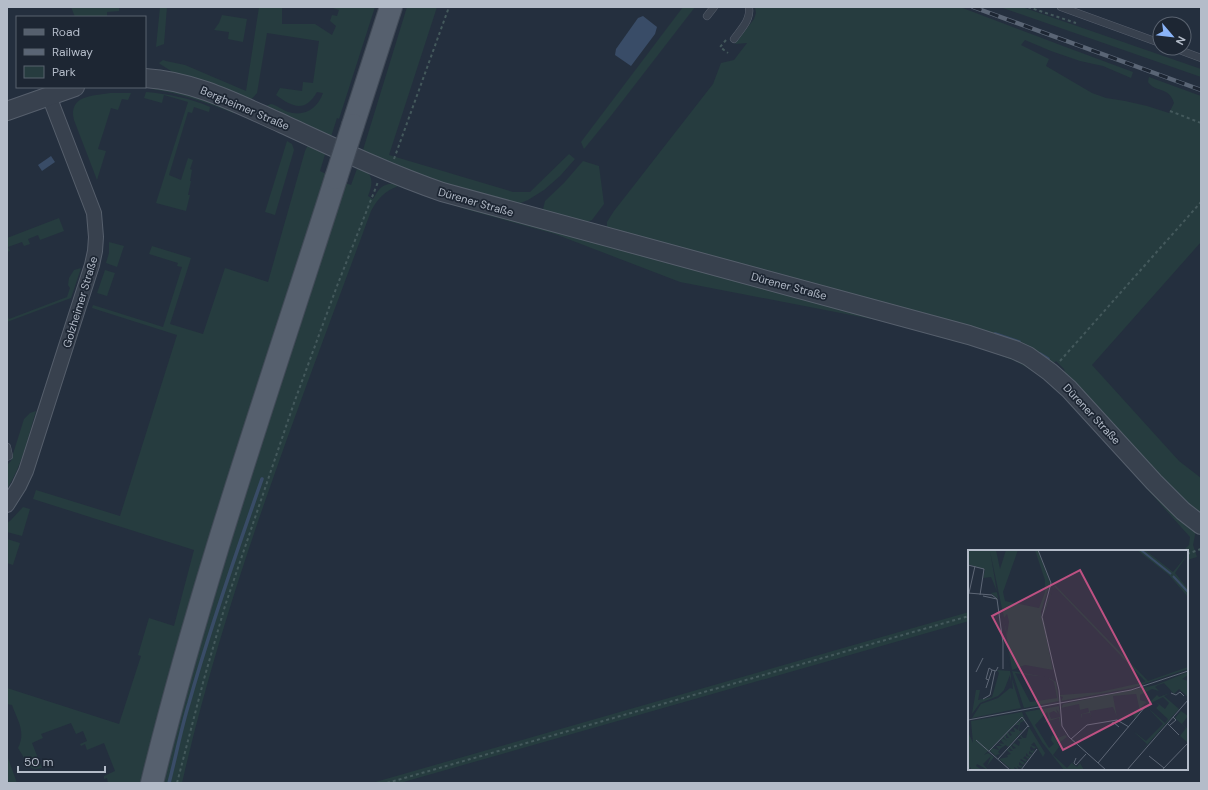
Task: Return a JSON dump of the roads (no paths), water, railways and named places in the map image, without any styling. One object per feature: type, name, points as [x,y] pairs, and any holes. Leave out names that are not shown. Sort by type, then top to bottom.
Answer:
[{"type":"main road","points":[[152,783],[175,694],[215,556],[391,7]]},
{"type":"street","name":"Bergheimer Straße","points":[[146,78],[174,82],[202,89],[237,103],[320,141]]},
{"type":"street","points":[[7,111],[73,88]]},
{"type":"street","name":"Golzheimer Straße","points":[[7,505],[19,486],[26,471],[92,265],[95,250],[96,230],[91,205],[49,96]]},
{"type":"street","name":"Dürener Straße","points":[[320,141],[388,165],[420,185],[463,199],[969,335],[1015,350],[1037,362],[1069,389],[1154,482],[1183,511],[1201,525]]},
{"type":"lane","points":[[707,16],[714,7]]},
{"type":"lane","points":[[734,39],[748,19],[750,11],[749,7]]},
{"type":"lane","points":[[1061,7],[1152,40]]},
{"type":"lane","points":[[7,447],[9,456],[7,457]]},
{"type":"water","points":[[643,16],[657,27],[655,34],[631,66],[615,55],[616,49],[638,18]]},
{"type":"water","points":[[51,156],[55,162],[42,171],[38,165]]},
{"type":"waterway","points":[[995,334],[1019,342]]},
{"type":"waterway","points":[[1040,354],[1048,359]]},
{"type":"waterway","points":[[169,783],[186,713],[206,647],[262,479]]},
{"type":"railway","points":[[973,7],[1201,90]]}]
